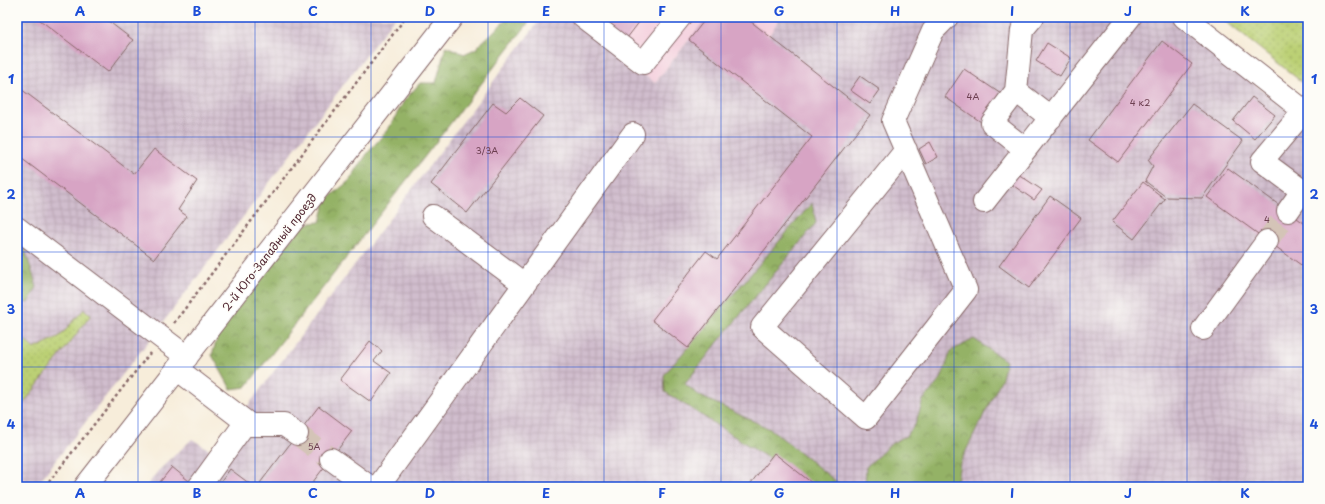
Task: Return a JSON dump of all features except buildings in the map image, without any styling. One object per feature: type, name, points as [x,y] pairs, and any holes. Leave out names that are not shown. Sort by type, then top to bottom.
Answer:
[{"type":"street","name":"2-й Юго-Западный проезд","points":[[85,487],[452,17]]},
{"type":"street","points":[[583,17],[643,63],[680,17]]},
{"type":"street","points":[[906,150],[762,327],[866,418],[966,290],[906,150],[893,121],[932,31],[947,17]]},
{"type":"street","points":[[1025,150],[992,123],[1016,91],[1022,30],[1032,17]]},
{"type":"street","points":[[984,202],[1130,17]]},
{"type":"street","points":[[1184,17],[1306,112],[1262,161],[1305,193],[1288,211]]},
{"type":"street","points":[[1016,91],[1051,118]]},
{"type":"street","points":[[378,487],[633,134]]},
{"type":"street","points":[[433,216],[524,284]]},
{"type":"street","points":[[17,228],[162,338],[182,363],[250,425],[284,425],[297,434]]},
{"type":"street","points":[[1203,329],[1267,240]]},
{"type":"street","points":[[199,487],[246,422]]},
{"type":"street","points":[[331,459],[370,487]]},
{"type":"path","points":[[45,487],[162,338],[406,17]]},
{"type":"shaded area","points":[[17,17],[395,17],[155,333],[35,487],[17,487]]},
{"type":"shaded area","points":[[542,17],[566,17],[655,83],[707,17],[769,36],[780,17],[1169,17],[1308,126],[1308,487],[146,487],[158,471],[192,439],[213,452]]},
{"type":"shaded area","points":[[566,17],[707,17],[655,83]]},
{"type":"shaded area","points":[[745,17],[780,17],[769,36]]},
{"type":"green space","points":[[509,17],[533,17],[246,387],[231,389],[212,355],[219,332],[303,224],[320,222],[326,200],[349,181],[367,154],[389,128],[404,101],[420,83],[436,83],[446,46],[464,54],[475,49]]},
{"type":"green space","points":[[1220,17],[1308,17],[1308,87]]},
{"type":"green space","points":[[812,203],[816,223],[685,384],[700,396],[772,430],[843,487],[813,487],[665,392],[664,375]]},
{"type":"green space","points":[[17,239],[23,244],[37,287],[28,303],[17,301]]},
{"type":"green space","points":[[84,309],[91,315],[17,412],[17,348],[24,339],[34,349],[60,336]]},
{"type":"green space","points":[[974,339],[1006,361],[1002,378],[960,463],[956,487],[865,487],[866,467],[892,443],[906,436],[915,425],[923,400],[941,379],[951,351]]},
{"type":"green space","points":[[1247,479],[1268,483],[1272,487],[1229,487]]},
{"type":"tunnel","points":[[1267,241],[1288,211]]},
{"type":"tunnel","points":[[297,434],[331,459]]}]
